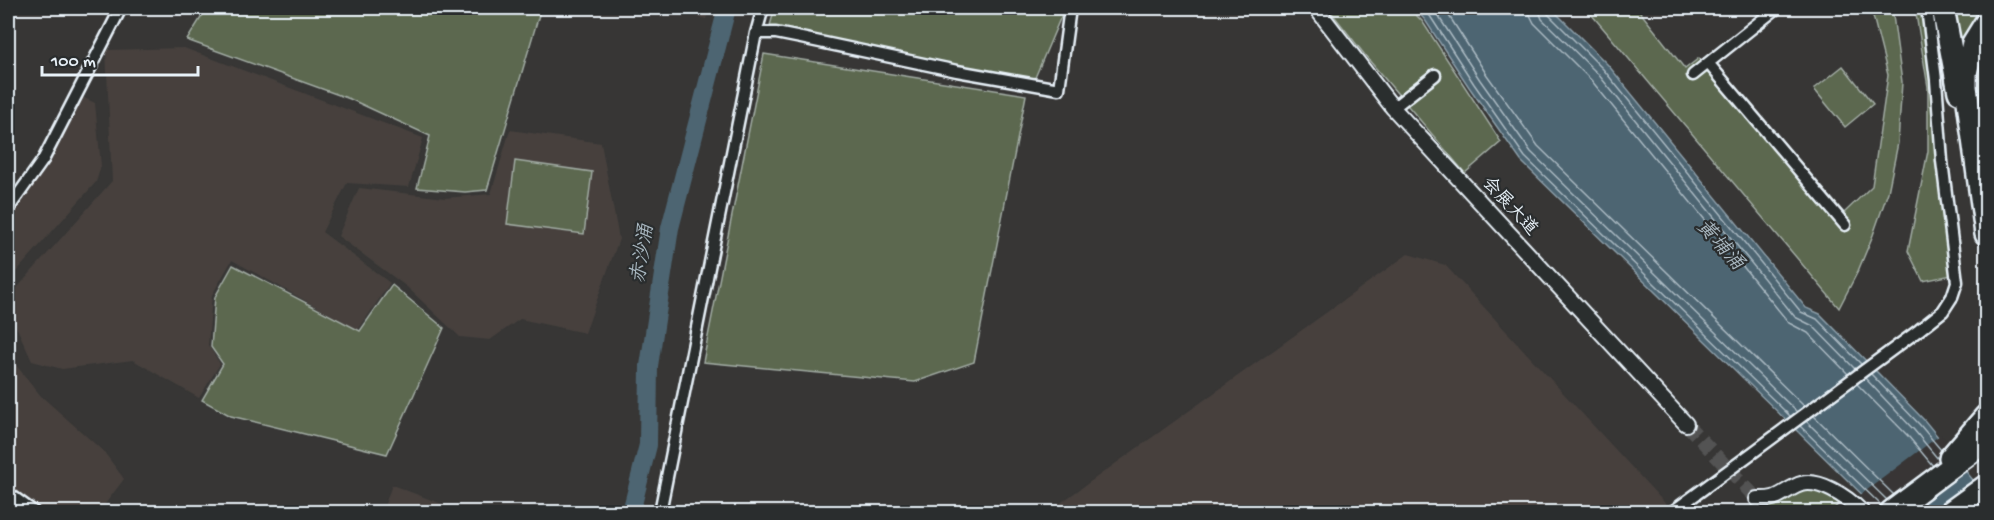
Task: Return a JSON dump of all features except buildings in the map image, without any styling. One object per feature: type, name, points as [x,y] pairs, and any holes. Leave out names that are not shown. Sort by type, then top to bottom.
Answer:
[{"type":"highway","points":[[1943,8],[1985,227]]},
{"type":"highway","points":[[1985,227],[1966,73],[1973,43],[1986,22]]},
{"type":"highway","points":[[1891,513],[1978,442],[1986,416]]},
{"type":"highway","points":[[1950,513],[1986,486]]},
{"type":"highway","points":[[1956,513],[1986,501]]},
{"type":"street","points":[[8,209],[43,160],[121,8]]},
{"type":"street","points":[[660,513],[756,33],[763,8]]},
{"type":"street","points":[[756,33],[776,33],[957,72],[1059,89],[1070,8]]},
{"type":"street","name":"会展大道","points":[[1316,8],[1393,108],[1686,424]]},
{"type":"street","points":[[1693,75],[1777,8]]},
{"type":"street","points":[[1672,513],[1944,311],[1952,297],[1958,282],[1942,161],[1936,80],[1927,8]]},
{"type":"street","points":[[1708,63],[1845,225]]},
{"type":"street","points":[[1393,108],[1435,75]]},
{"type":"street","points":[[1757,499],[1772,500],[1798,485],[1811,484],[1842,494],[1862,513]]},
{"type":"street","points":[[8,494],[34,513]]},
{"type":"shaded area","points":[[660,8],[710,8],[706,19]]},
{"type":"shaded area","points":[[184,48],[423,138],[409,187],[347,183],[322,232],[390,283],[358,330],[232,260],[212,295],[208,345],[220,364],[199,398],[133,360],[62,369],[32,361],[16,326],[17,288],[112,181],[106,50]]},
{"type":"shaded area","points":[[80,96],[95,103],[101,166],[96,182],[8,281],[8,216],[46,162]]},
{"type":"shaded area","points":[[510,130],[601,143],[619,239],[585,333],[520,319],[490,340],[460,337],[407,287],[338,236],[359,188],[445,198],[491,194]]},
{"type":"shaded area","points":[[1408,254],[1445,265],[1673,512],[1048,512]]},
{"type":"shaded area","points":[[8,337],[15,364],[41,396],[104,452],[124,479],[99,512],[41,512],[8,488]]},
{"type":"shaded area","points":[[392,485],[463,512],[382,512]]},
{"type":"green space","points":[[207,8],[541,8],[487,190],[465,192],[417,188],[430,136],[350,99],[187,40]]},
{"type":"green space","points":[[775,8],[1058,8],[1062,14],[1034,80],[769,29]]},
{"type":"green space","points":[[1328,8],[1409,8],[1422,21],[1501,142],[1465,173],[1368,59]]},
{"type":"green space","points":[[1586,8],[1637,8],[1685,69],[1699,58],[1709,70],[1716,64],[1844,213],[1872,186],[1888,75],[1871,8],[1892,8],[1902,82],[1898,143],[1888,192],[1873,235],[1839,308]]},
{"type":"green space","points":[[1915,8],[1923,8],[1926,26],[1952,275],[1923,281],[1908,251],[1928,151],[1928,87]]},
{"type":"green space","points":[[1951,8],[1986,8],[1959,57]]},
{"type":"green space","points":[[1986,47],[1986,188],[1975,72]]},
{"type":"green space","points":[[764,54],[1026,95],[974,362],[915,382],[703,362]]},
{"type":"green space","points":[[1843,66],[1873,104],[1845,127],[1814,89]]},
{"type":"green space","points":[[515,161],[592,172],[584,234],[507,224]]},
{"type":"green space","points":[[233,265],[360,331],[392,285],[444,328],[387,454],[231,416],[202,400],[223,364],[211,347],[215,297]]},
{"type":"green space","points":[[1807,486],[1841,502],[1830,512],[1754,512],[1760,504]]},
{"type":"water","name":"黄埔涌","points":[[1414,8],[1551,8],[1608,65],[1806,308],[1820,314],[1925,421],[1986,496],[1986,512],[1880,512],[1521,161],[1425,20]]},
{"type":"pier","points":[[1940,435],[1969,470],[1912,512],[1876,512],[1859,496]]},
{"type":"pier","points":[[1976,478],[1986,491],[1986,512],[1930,512]]},
{"type":"waterway","name":"赤沙涌","points":[[631,512],[648,445],[649,366],[670,228],[727,8]]},
{"type":"tunnel","points":[[1686,424],[1757,499]]}]
